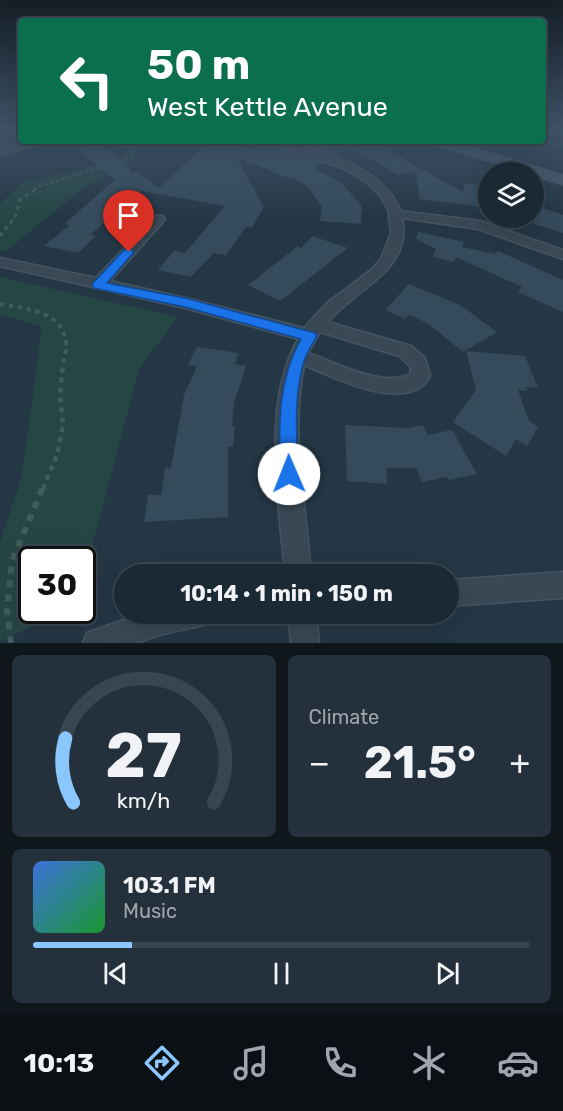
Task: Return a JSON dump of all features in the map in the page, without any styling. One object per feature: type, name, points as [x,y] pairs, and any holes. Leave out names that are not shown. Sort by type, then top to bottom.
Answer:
[{"type":"main road","points":[[492,158],[563,180]]},
{"type":"main road","points":[[527,158],[563,169]]},
{"type":"street","points":[[297,564],[289,474],[288,419],[298,356],[314,330],[346,295],[372,277],[384,265],[393,252],[399,232],[398,214],[376,184],[364,175],[326,158]]},
{"type":"street","points":[[398,214],[480,225],[563,255]]},
{"type":"street","points":[[98,285],[159,219]]},
{"type":"street","points":[[0,262],[405,351],[419,363],[421,376],[412,383],[395,387],[380,385],[298,356]]},
{"type":"street","points":[[459,592],[563,585]]},
{"type":"street","points":[[97,643],[151,624]]},
{"type":"street","points":[[303,624],[305,643]]},
{"type":"path","points":[[0,236],[15,217],[20,200],[40,186],[132,158]]},
{"type":"path","points":[[0,304],[39,311],[59,323],[66,342],[60,394],[63,425],[57,455],[12,561],[7,612],[11,643]]},
{"type":"green space","points":[[123,158],[135,158],[85,187],[7,250],[0,250],[0,204],[23,182]]},
{"type":"green space","points":[[0,277],[178,317],[139,369],[92,546],[18,546],[18,624],[38,624],[0,641],[0,542],[22,476],[42,327],[0,314]]},
{"type":"building","points":[[88,158],[119,158],[128,165],[133,174],[135,170],[159,188],[191,158],[237,158],[264,207],[252,228],[246,227],[226,255],[214,253],[191,277],[158,270],[174,251],[185,253],[225,206],[141,191],[90,235],[96,236],[78,253],[44,246],[70,225],[64,224],[115,180]]},
{"type":"building","points":[[239,158],[309,158],[322,163],[314,168],[343,184],[362,207],[361,224],[320,221],[322,207],[308,187],[294,178],[291,179]]},
{"type":"building","points":[[369,158],[402,158],[463,192],[465,183],[478,185],[478,207],[420,199],[415,171],[398,175]]},
{"type":"building","points":[[544,208],[563,215],[563,233],[544,227]]},
{"type":"building","points":[[418,232],[464,242],[462,247],[495,254],[498,251],[563,280],[563,312],[518,292],[522,287],[456,257],[454,262],[433,257],[436,249],[416,239]]},
{"type":"building","points":[[312,236],[348,248],[280,301],[248,285],[298,246],[301,248]]},
{"type":"building","points":[[409,284],[460,305],[497,332],[463,352],[427,323],[409,315],[405,319],[385,310]]},
{"type":"building","points":[[197,347],[238,353],[235,364],[246,366],[234,403],[233,447],[228,446],[228,517],[144,522],[148,495],[161,495],[165,468],[171,468],[184,395],[197,366],[188,365]]},
{"type":"building","points":[[466,351],[525,356],[538,388],[526,387],[528,391],[518,390],[529,421],[538,427],[527,446],[516,439],[506,456],[453,422],[476,390]]},
{"type":"building","points":[[345,425],[408,428],[423,425],[428,435],[452,430],[477,474],[449,480],[447,477],[422,482],[416,468],[386,468],[387,484],[347,481]]},
{"type":"route","points":[[129,252],[98,285],[185,303],[310,336],[297,360],[291,389],[288,419],[289,474]]}]
